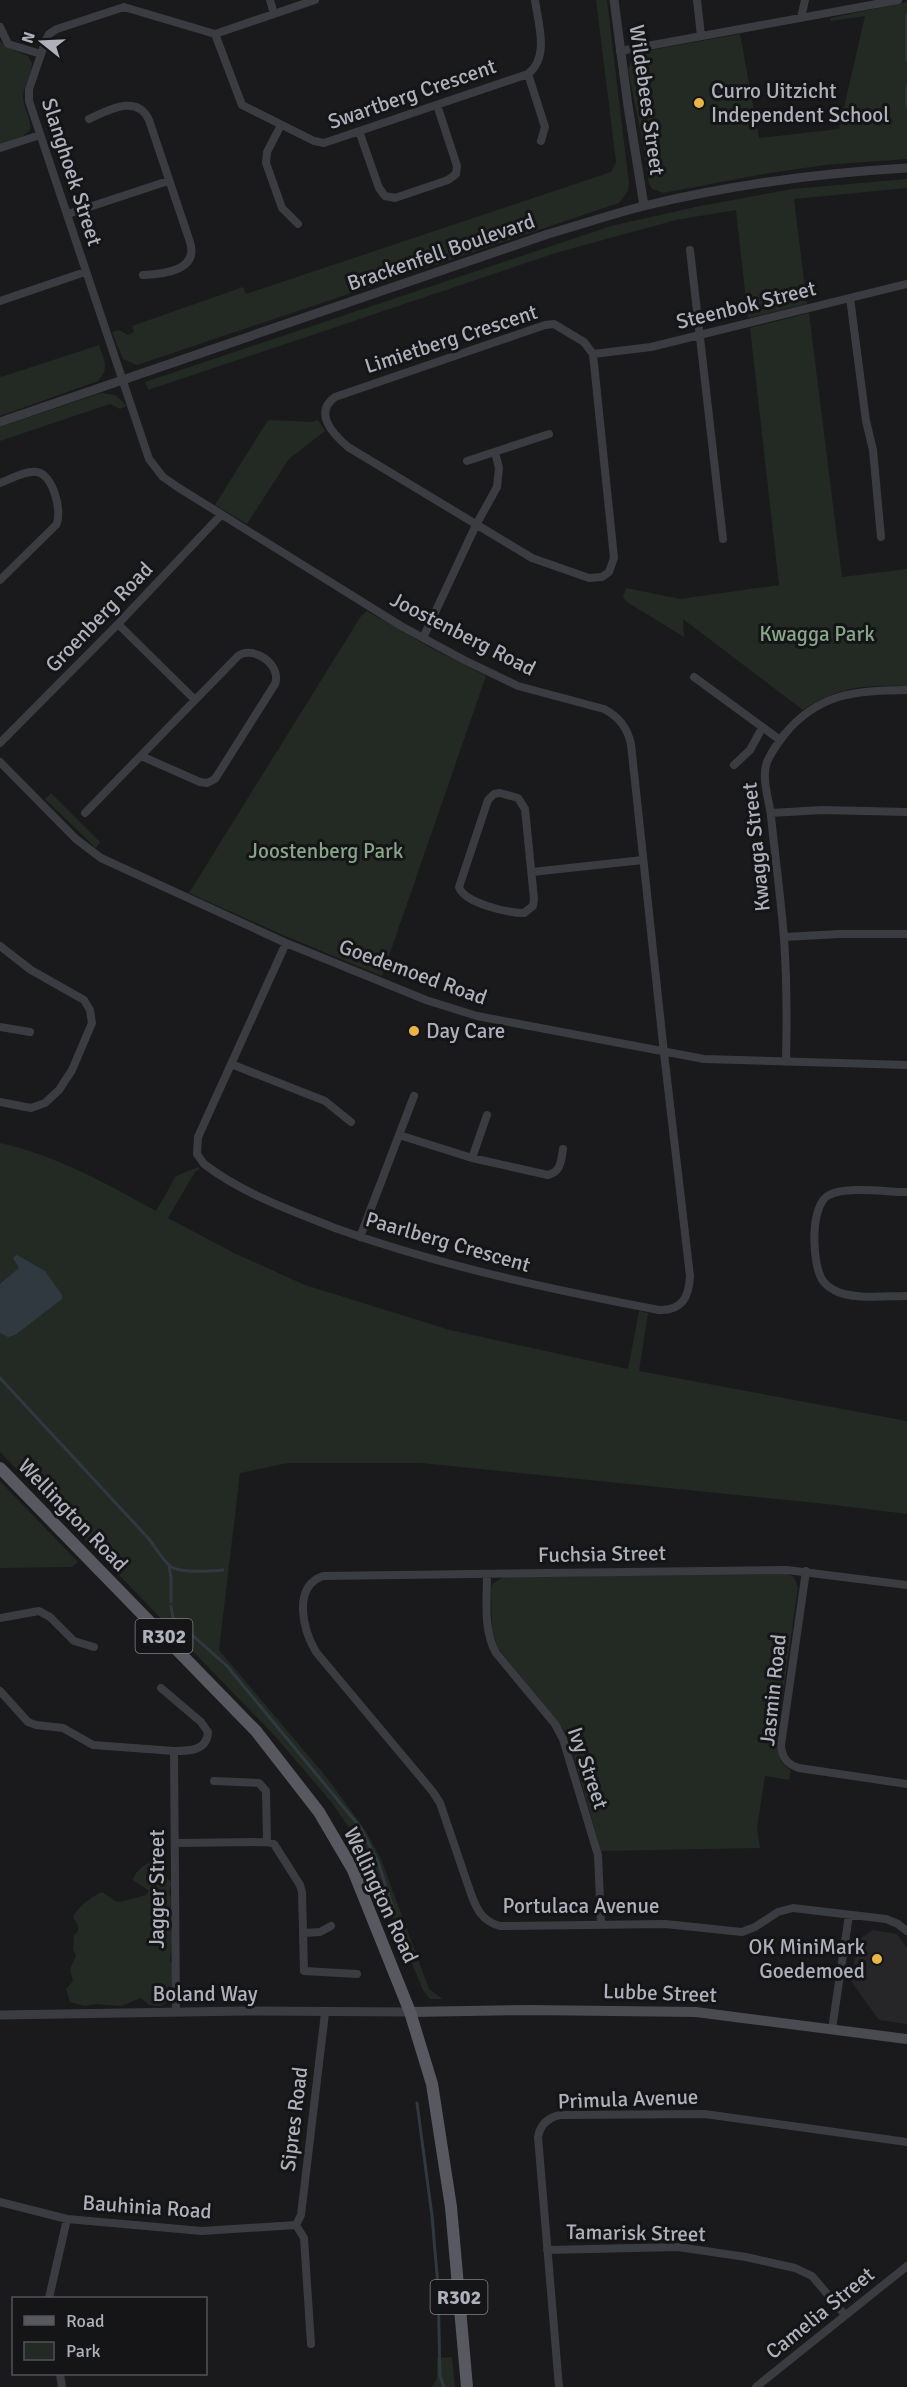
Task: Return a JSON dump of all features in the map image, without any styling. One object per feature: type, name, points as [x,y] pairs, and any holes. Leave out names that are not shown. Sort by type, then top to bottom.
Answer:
[{"type":"main road","name":"Wellington Road","points":[[0,1468],[248,1723],[319,1812],[352,1870],[410,2012],[432,2084],[446,2162],[467,2387]]},
{"type":"main road","name":"Lubbe Street","points":[[410,2012],[678,2011],[733,2015],[907,2039]]},
{"type":"street","points":[[270,0],[274,14]]},
{"type":"street","points":[[215,34],[315,0]]},
{"type":"street","name":"Swartberg Crescent","points":[[215,34],[240,103],[248,109],[321,143],[528,74],[537,66],[541,53],[535,0]]},
{"type":"street","name":"Wildebees Street","points":[[614,0],[644,206]]},
{"type":"street","points":[[697,0],[701,36]]},
{"type":"street","points":[[801,18],[805,0]]},
{"type":"street","points":[[620,51],[898,0]]},
{"type":"street","name":"Slanghoek Street","points":[[123,380],[85,272],[28,95],[47,37],[53,31],[120,7],[130,4],[215,34]]},
{"type":"street","points":[[0,27],[8,44],[41,54]]},
{"type":"street","points":[[528,74],[545,127],[541,141]]},
{"type":"street","points":[[89,119],[122,105],[143,110],[149,120],[192,253],[188,262],[182,267],[159,274],[143,275]]},
{"type":"street","points":[[359,131],[382,194],[388,198],[395,198],[451,179],[457,170],[457,162],[437,105]]},
{"type":"street","points":[[281,125],[267,152],[267,163],[282,208],[298,224]]},
{"type":"street","points":[[0,148],[40,135]]},
{"type":"street","name":"Brackenfell Boulevard","points":[[0,422],[548,234],[644,206],[809,176],[907,168]]},
{"type":"street","points":[[68,214],[168,181]]},
{"type":"street","points":[[690,250],[723,538]]},
{"type":"street","points":[[0,301],[85,272]]},
{"type":"street","name":"Steenbok Street","points":[[593,354],[651,347],[907,284]]},
{"type":"street","points":[[850,298],[866,421],[873,450],[881,537]]},
{"type":"street","name":"Limietberg Crescent","points":[[549,324],[559,326],[584,342],[593,354],[614,558],[612,568],[602,577],[589,578],[532,558],[476,525],[348,447],[326,422],[324,412],[328,403],[335,397],[549,324]]},
{"type":"street","name":"Joostenberg Road","points":[[123,380],[149,459],[163,477],[423,638],[518,686],[604,709],[617,717],[626,729],[631,744],[664,1053]]},
{"type":"street","points":[[467,461],[549,434]]},
{"type":"street","points":[[423,638],[496,487],[499,468],[495,452]]},
{"type":"street","points":[[0,483],[31,472],[43,473],[49,480],[60,515],[57,525],[0,580]]},
{"type":"street","name":"Groenberg Road","points":[[0,743],[118,624],[221,515]]},
{"type":"street","points":[[118,624],[195,700]]},
{"type":"street","points":[[85,813],[195,700],[244,652],[254,653],[272,664],[276,671],[275,684],[218,776],[211,781],[200,782],[141,756]]},
{"type":"street","points":[[694,677],[780,740]]},
{"type":"street","name":"Kwagga Street","points":[[786,1062],[787,994],[784,938],[765,777],[767,763],[780,740],[805,712],[833,698],[852,692],[907,690]]},
{"type":"street","points":[[734,765],[750,750],[762,728]]},
{"type":"street","name":"Goedemoed Road","points":[[0,762],[76,839],[101,858],[285,943],[426,1000],[460,1011],[664,1053],[704,1059],[907,1065]]},
{"type":"street","points":[[494,794],[515,797],[524,804],[531,872],[534,903],[531,909],[524,913],[492,907],[465,896],[459,890],[459,882],[488,800],[494,794]]},
{"type":"street","points":[[771,813],[822,810],[907,812]]},
{"type":"street","points":[[531,872],[644,860]]},
{"type":"street","points":[[784,938],[839,934],[907,934]]},
{"type":"street","name":"Paarlberg Crescent","points":[[285,943],[196,1143],[197,1154],[206,1166],[269,1201],[360,1237],[461,1268],[659,1310],[676,1308],[687,1296],[690,1276],[664,1053]]},
{"type":"street","points":[[0,1102],[34,1108],[45,1103],[59,1090],[72,1070],[91,1029],[90,1010],[79,995],[46,979],[1,948]]},
{"type":"street","points":[[0,1027],[30,1032]]},
{"type":"street","points":[[231,1064],[325,1101],[351,1122]]},
{"type":"street","points":[[360,1237],[414,1096]]},
{"type":"street","points":[[472,1158],[488,1115]]},
{"type":"street","points":[[399,1134],[472,1158],[548,1175],[560,1167],[563,1149]]},
{"type":"street","points":[[907,1192],[844,1191],[828,1195],[818,1207],[814,1225],[820,1275],[836,1292],[852,1296],[907,1296]]},
{"type":"street","name":"Fuchsia Street","points":[[304,1593],[309,1583],[323,1576],[744,1569],[806,1571],[907,1585]]},
{"type":"street","name":"Jasmin Road","points":[[806,1571],[781,1745],[784,1757],[787,1762],[799,1768],[907,1784]]},
{"type":"street","name":"Ivy Street","points":[[487,1574],[488,1633],[491,1643],[496,1653],[555,1724],[566,1746],[598,1855],[601,1923]]},
{"type":"street","name":"Portulaca Avenue","points":[[304,1593],[306,1632],[309,1640],[316,1652],[437,1797],[471,1894],[486,1920],[500,1926],[664,1924],[742,1932],[785,1909],[800,1908],[893,1921],[907,1931]]},
{"type":"street","points":[[0,1618],[39,1611],[50,1617],[74,1641],[94,1647]]},
{"type":"street","points":[[0,1691],[22,1717],[36,1725],[63,1728],[93,1745],[174,1751],[198,1748],[206,1741],[208,1732],[201,1722],[161,1688]]},
{"type":"street","name":"Jagger Street","points":[[174,1751],[176,2012]]},
{"type":"street","points":[[214,1781],[259,1783],[263,1786],[266,1791],[267,1842]]},
{"type":"street","points":[[175,1843],[267,1842],[277,1847],[300,1885],[304,1971],[357,1974]]},
{"type":"street","points":[[832,2029],[849,1915]]},
{"type":"street","points":[[303,1933],[320,1932],[331,1926]]},
{"type":"street","name":"Boland Way","points":[[0,2015],[410,2012]]},
{"type":"street","name":"Sipres Road","points":[[295,2226],[301,2215],[325,2013]]},
{"type":"street","name":"Primula Avenue","points":[[559,2387],[538,2138],[543,2124],[555,2116],[705,2114],[907,2142]]},
{"type":"street","name":"Bauhinia Road","points":[[0,2202],[67,2219],[202,2231],[295,2226]]},
{"type":"street","points":[[49,2297],[67,2219]]},
{"type":"street","points":[[295,2226],[304,2238],[311,2344]]},
{"type":"street","name":"Tamarisk Street","points":[[548,2250],[678,2247],[746,2257],[795,2268],[812,2276],[845,2315]]},
{"type":"street","name":"Camelia Street","points":[[756,2387],[907,2266]]},
{"type":"shaded area","points":[[17,1255],[45,1271],[62,1295],[62,1299],[15,1335],[8,1337],[0,1333],[0,1284],[19,1268],[13,1258]]},
{"type":"shaded area","points":[[873,1930],[897,1934],[907,1948],[907,2024],[879,2020],[851,1981],[858,1940]]},
{"type":"green space","points":[[596,0],[607,0],[629,184],[628,191],[619,203],[137,365],[123,359],[112,332],[119,330],[128,335],[134,332],[132,326],[243,287],[246,294],[611,172],[616,162]]},
{"type":"green space","points":[[907,2],[907,159],[825,165],[663,193],[652,189],[649,184],[628,69],[634,56],[640,52],[740,34],[759,138],[839,129],[865,16],[831,21],[830,18]]},
{"type":"green space","points":[[0,41],[6,47],[28,56],[32,64],[23,97],[30,121],[30,130],[23,136],[0,144]]},
{"type":"green space","points":[[907,179],[907,188],[794,199],[807,304],[748,318],[736,210],[676,220],[559,252],[148,390],[145,382],[611,226],[792,189]]},
{"type":"green space","name":"Kwagga Park","points":[[809,313],[842,577],[907,569],[907,686],[853,689],[829,696],[803,710],[683,619],[684,637],[627,602],[623,597],[626,588],[680,599],[779,585],[750,328]]},
{"type":"green space","points":[[99,345],[105,368],[98,381],[0,416],[0,375],[1,377]]},
{"type":"green space","points":[[101,393],[115,395],[127,406],[120,409],[110,404],[0,441],[0,427]]},
{"type":"green space","points":[[268,420],[312,422],[318,420],[325,431],[289,459],[247,524],[215,505]]},
{"type":"green space","name":"Joostenberg Park","points":[[367,611],[486,676],[382,976],[189,893],[361,616]]},
{"type":"green space","points":[[51,793],[100,842],[96,848],[45,799]]},
{"type":"green space","points":[[0,1143],[61,1163],[156,1211],[176,1176],[198,1167],[200,1169],[195,1172],[168,1218],[234,1253],[305,1285],[450,1330],[628,1369],[639,1311],[648,1313],[639,1371],[907,1421],[907,1514],[421,1463],[288,1463],[240,1473],[219,1650],[328,1779],[365,1830],[381,1859],[429,1989],[443,1999],[430,1999],[423,1990],[377,1879],[352,1832],[332,1803],[275,1736],[0,1452]]},
{"type":"green space","points":[[0,1481],[78,1562],[72,1567],[0,1568]]},
{"type":"green space","points":[[788,1574],[794,1577],[798,1587],[776,1744],[781,1762],[791,1771],[789,1780],[765,1776],[757,1828],[760,1848],[601,1851],[569,1740],[564,1730],[498,1648],[492,1631],[492,1584],[504,1577]]},
{"type":"green space","points":[[156,1861],[161,1864],[163,1876],[172,1882],[169,1892],[174,1907],[170,1924],[172,1940],[170,1961],[174,1966],[172,1997],[169,2002],[160,2006],[149,2005],[141,1998],[121,2006],[95,2004],[85,2006],[70,2002],[66,1989],[73,1981],[70,1970],[76,1955],[73,1950],[74,1935],[78,1931],[73,1917],[75,1913],[85,1902],[102,1892],[120,1902],[146,1895],[149,1891],[133,1880],[142,1867]]},
{"type":"green space","points":[[452,2357],[455,2387],[432,2387],[437,2378],[437,2358]]},
{"type":"waterway","points":[[907,15],[907,60]]},
{"type":"waterway","points":[[907,85],[907,107]]},
{"type":"waterway","points":[[0,1378],[149,1539],[170,1566],[188,1571],[223,1570]]},
{"type":"waterway","points":[[169,1565],[171,1602]]},
{"type":"waterway","points":[[171,1606],[173,1618],[227,1666],[360,1827],[378,1862],[394,1911]]},
{"type":"waterway","points":[[417,2103],[432,2216],[438,2286],[440,2376],[444,2387]]},
{"type":"place","name":"Curro Uitzicht Independent School","points":[[699,103]]},
{"type":"place","name":"Day Care","points":[[414,1031]]},
{"type":"place","name":"OK MiniMark Goedemoed","points":[[877,1959]]}]
